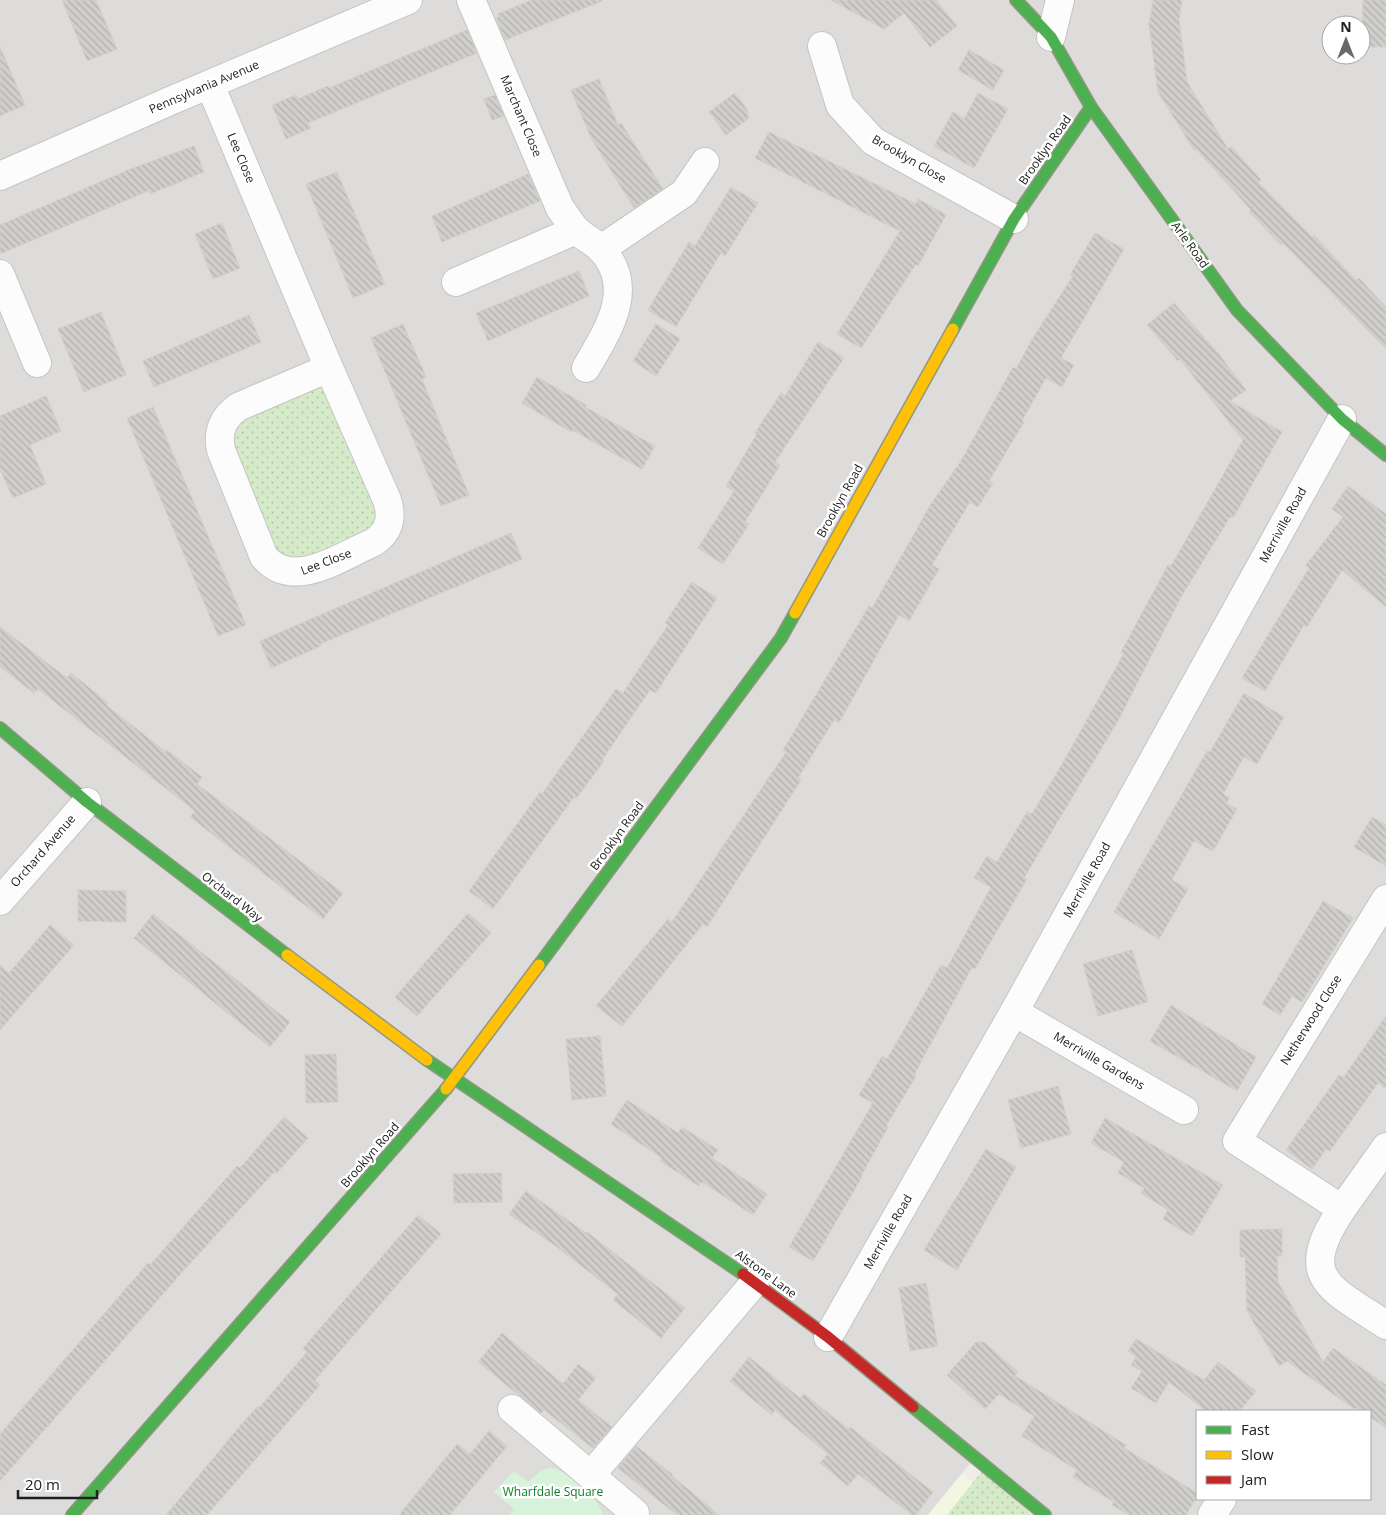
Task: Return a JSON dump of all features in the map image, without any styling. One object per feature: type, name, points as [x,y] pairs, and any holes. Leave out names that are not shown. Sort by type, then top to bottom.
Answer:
[{"type":"street","name":"Pennsylvania Avenue","points":[[0,176],[170,101],[210,86],[408,0]]},
{"type":"street","name":"Marchant Close","points":[[471,0],[560,208],[576,230],[601,249],[614,271],[618,297],[617,309],[613,320],[586,368]]},
{"type":"street","name":"Arle Road","points":[[1016,0],[1051,37],[1091,107],[1236,310],[1342,419],[1386,455]]},
{"type":"street","points":[[1051,37],[1060,0]]},
{"type":"street","name":"Brooklyn Close","points":[[822,46],[840,105],[873,141],[1014,219]]},
{"type":"street","name":"Lee Close","points":[[210,86],[387,500],[390,515],[389,523],[381,537],[374,542],[305,572],[285,572],[264,557],[221,450],[220,431],[227,417],[238,407],[329,368]]},
{"type":"street","name":"Brooklyn Road","points":[[72,1515],[455,1078],[781,638],[1014,219],[1091,107]]},
{"type":"street","points":[[601,249],[684,192],[705,162]]},
{"type":"street","points":[[456,282],[576,230]]},
{"type":"street","points":[[0,274],[37,363]]},
{"type":"street","name":"Merriville Road","points":[[828,1337],[1014,1012],[1342,419]]},
{"type":"street","name":"Orchard Way","points":[[0,728],[87,802],[338,996],[455,1078]]},
{"type":"street","name":"Orchard Avenue","points":[[0,901],[87,802]]},
{"type":"street","name":"Netherwood Close","points":[[1342,1209],[1236,1141],[1386,899]]},
{"type":"street","name":"Merriville Gardens","points":[[1014,1012],[1184,1110]]},
{"type":"street","name":"Alstone Lane","points":[[455,1078],[755,1282],[828,1337],[1045,1515]]},
{"type":"street","points":[[1386,1147],[1342,1209],[1322,1241],[1320,1252],[1322,1275],[1333,1289],[1386,1325]]},
{"type":"street","points":[[591,1475],[755,1282]]},
{"type":"street","points":[[512,1408],[635,1514]]},
{"type":"street","points":[[1212,1515],[1221,1500]]},
{"type":"shaded area","points":[[0,0],[1386,0],[1386,1515],[1045,1515],[975,1457],[928,1515],[0,1515]]},
{"type":"shaded area","points":[[962,1474],[1014,1515],[928,1515]]},
{"type":"green space","points":[[329,368],[389,523],[285,572],[220,431]]},
{"type":"green space","points":[[986,1466],[1032,1515],[947,1515]]},
{"type":"green space","name":"Wharfdale Square","points":[[552,1468],[566,1474],[590,1494],[603,1515],[510,1515],[514,1509],[494,1492],[514,1471],[528,1482],[542,1470]]},
{"type":"building","points":[[62,0],[96,0],[117,49],[87,61]]},
{"type":"building","points":[[531,0],[602,1],[505,40],[496,18],[499,17],[498,14]]},
{"type":"building","points":[[831,0],[936,0],[957,26],[930,47],[904,13],[884,29]]},
{"type":"building","points":[[1153,0],[1182,0],[1179,20],[1187,82],[1228,149],[1231,146],[1261,180],[1258,182],[1312,237],[1314,235],[1356,280],[1359,278],[1386,307],[1386,349],[1283,243],[1281,245],[1249,212],[1251,210],[1196,149],[1194,150],[1158,92],[1149,24]]},
{"type":"building","points":[[1363,0],[1386,0],[1386,47],[1371,47],[1371,15],[1363,15]]},
{"type":"building","points":[[467,30],[477,53],[308,123],[311,128],[286,139],[272,105],[296,95],[298,99],[328,86],[329,88]]},
{"type":"building","points":[[0,47],[25,105],[0,116]]},
{"type":"building","points":[[969,50],[1004,70],[993,90],[958,70]]},
{"type":"building","points":[[599,79],[618,125],[621,123],[663,189],[634,208],[591,138],[571,90]]},
{"type":"building","points":[[735,93],[748,111],[748,119],[726,135],[709,112]]},
{"type":"building","points":[[978,93],[1008,109],[974,168],[934,146],[953,112],[964,119]]},
{"type":"building","points":[[495,95],[504,116],[492,120],[484,99]]},
{"type":"building","points":[[769,132],[916,204],[918,199],[946,215],[918,266],[916,264],[861,348],[837,334],[900,231],[755,158]]},
{"type":"building","points":[[194,146],[204,172],[150,194],[148,191],[0,254],[0,225],[128,170]]},
{"type":"building","points":[[337,172],[385,284],[353,298],[306,184]]},
{"type":"building","points":[[528,174],[540,201],[442,242],[432,216]]},
{"type":"building","points":[[731,187],[758,203],[725,256],[721,253],[676,327],[648,310],[689,242],[695,246]]},
{"type":"building","points":[[222,223],[240,268],[213,279],[195,234]]},
{"type":"building","points":[[1095,233],[1124,249],[1061,358],[1074,365],[1062,387],[1046,378],[1022,421],[1024,422],[989,481],[993,483],[978,507],[970,502],[932,565],[939,569],[909,621],[899,615],[839,723],[834,720],[798,778],[801,780],[707,927],[703,924],[622,1026],[596,1006],[668,919],[672,922],[786,752],[783,750],[869,606],[872,608],[931,504],[961,461],[1013,367],[1016,369],[1031,341],[1073,276],[1070,275]]},
{"type":"building","points":[[579,271],[589,296],[488,341],[476,313]]},
{"type":"building","points":[[1174,303],[1218,353],[1246,390],[1230,401],[1282,432],[1233,518],[1230,517],[1181,597],[1119,719],[1024,878],[1027,879],[975,969],[972,967],[914,1075],[916,1076],[886,1126],[888,1127],[862,1177],[813,1261],[789,1247],[873,1103],[859,1095],[882,1056],[887,1059],[941,965],[947,968],[991,887],[974,878],[987,856],[997,862],[1027,812],[1032,814],[1124,653],[1121,652],[1168,565],[1171,566],[1243,440],[1180,359],[1178,361],[1147,325]]},
{"type":"building","points":[[101,312],[126,375],[84,392],[58,329]]},
{"type":"building","points":[[249,315],[261,342],[154,387],[143,361]]},
{"type":"building","points":[[403,324],[426,377],[422,379],[469,495],[441,506],[371,338]]},
{"type":"building","points":[[656,324],[680,339],[656,376],[633,361]]},
{"type":"building","points":[[818,342],[844,358],[775,462],[780,465],[745,522],[749,524],[723,564],[698,548],[734,491],[726,486],[757,434],[755,433],[781,393],[785,396]]},
{"type":"building","points":[[537,377],[586,405],[585,407],[655,446],[642,469],[572,430],[571,432],[522,403]]},
{"type":"building","points":[[46,396],[61,431],[30,445],[46,484],[13,498],[0,469],[0,416]]},
{"type":"building","points":[[153,407],[246,625],[218,636],[127,418]]},
{"type":"building","points":[[1348,486],[1386,514],[1386,607],[1342,570],[1307,627],[1304,625],[1265,691],[1242,678],[1309,568],[1306,565],[1343,517],[1332,509]]},
{"type":"building","points":[[511,533],[522,559],[320,644],[321,646],[271,668],[260,641]]},
{"type":"building","points":[[692,582],[717,598],[656,693],[650,690],[602,760],[604,761],[576,799],[574,797],[493,909],[469,891],[540,792],[542,794],[616,689],[623,693],[668,625],[665,623]]},
{"type":"building","points":[[0,627],[67,678],[71,673],[108,703],[106,705],[166,752],[167,750],[202,777],[197,784],[343,893],[323,919],[190,817],[195,811],[38,689],[34,693],[0,667]]},
{"type":"building","points":[[1244,693],[1284,717],[1257,764],[1244,757],[1223,794],[1230,798],[1226,803],[1237,809],[1213,851],[1194,841],[1172,880],[1188,889],[1159,939],[1114,912],[1207,751],[1210,752]]},
{"type":"building","points":[[1372,817],[1386,825],[1386,866],[1354,847]]},
{"type":"building","points":[[78,890],[126,891],[126,922],[78,921]]},
{"type":"building","points":[[1323,901],[1353,918],[1302,1002],[1292,996],[1280,1015],[1262,1004]]},
{"type":"building","points":[[468,913],[491,933],[417,1016],[395,997]]},
{"type":"building","points":[[153,914],[290,1022],[270,1047],[134,938]]},
{"type":"building","points":[[50,925],[74,945],[0,1030],[0,965],[9,973]]},
{"type":"building","points":[[1132,950],[1148,1002],[1098,1016],[1083,964]]},
{"type":"building","points":[[1171,1005],[1256,1057],[1237,1091],[1150,1041]]},
{"type":"building","points":[[1386,1016],[1386,1089],[1378,1083],[1330,1151],[1326,1149],[1312,1169],[1286,1150],[1339,1075],[1343,1078]]},
{"type":"building","points":[[600,1036],[606,1096],[572,1100],[566,1039]]},
{"type":"building","points":[[336,1054],[338,1102],[306,1103],[305,1055]]},
{"type":"building","points":[[1058,1086],[1071,1134],[1021,1148],[1008,1100]]},
{"type":"building","points":[[627,1100],[678,1133],[682,1127],[718,1150],[712,1158],[767,1194],[753,1215],[702,1182],[699,1186],[660,1161],[662,1158],[611,1124]]},
{"type":"building","points":[[284,1117],[308,1138],[276,1174],[274,1172],[184,1270],[0,1481],[0,1434],[148,1263],[150,1265],[237,1166],[240,1168]]},
{"type":"building","points":[[1105,1118],[1223,1185],[1192,1236],[1163,1219],[1168,1210],[1141,1193],[1144,1188],[1118,1173],[1124,1162],[1091,1143]]},
{"type":"building","points":[[986,1149],[1016,1167],[957,1270],[924,1250]]},
{"type":"building","points":[[501,1173],[502,1202],[454,1203],[453,1174]]},
{"type":"building","points":[[526,1191],[587,1232],[685,1308],[661,1338],[613,1300],[618,1294],[553,1244],[509,1214]]},
{"type":"building","points":[[418,1215],[441,1234],[315,1380],[320,1385],[207,1515],[166,1515],[239,1427],[258,1406],[259,1408],[307,1352],[303,1348]]},
{"type":"building","points":[[1282,1229],[1282,1256],[1277,1256],[1278,1282],[1323,1362],[1333,1348],[1386,1385],[1386,1428],[1371,1418],[1371,1410],[1353,1408],[1287,1361],[1279,1366],[1247,1311],[1245,1257],[1240,1257],[1240,1230]]},
{"type":"building","points":[[926,1283],[938,1346],[910,1351],[899,1288]]},
{"type":"building","points":[[502,1333],[563,1384],[578,1364],[596,1378],[578,1400],[612,1427],[593,1448],[544,1410],[541,1413],[478,1362]]},
{"type":"building","points":[[1136,1339],[1204,1380],[1218,1362],[1256,1391],[1241,1410],[1205,1410],[1169,1382],[1156,1403],[1131,1388],[1142,1371],[1131,1365],[1136,1357],[1128,1351]]},
{"type":"building","points":[[976,1342],[984,1342],[1018,1372],[1015,1376],[1126,1445],[1124,1448],[1196,1492],[1196,1499],[1186,1515],[1129,1515],[1112,1505],[1114,1502],[1073,1477],[1077,1470],[1022,1436],[1034,1416],[999,1394],[985,1409],[947,1375]]},
{"type":"building","points":[[749,1357],[800,1398],[804,1394],[848,1429],[850,1427],[933,1492],[916,1515],[912,1515],[858,1474],[848,1486],[820,1463],[828,1454],[775,1410],[772,1415],[730,1381]]},
{"type":"building","points":[[489,1431],[507,1446],[450,1515],[399,1515],[457,1444],[470,1454]]},
{"type":"building","points":[[636,1446],[719,1515],[677,1515],[618,1468]]},
{"type":"traffic: fast","points":[[1016,0],[1051,37],[1091,107],[1237,310],[1342,419],[1386,455]]},
{"type":"traffic: fast","points":[[953,329],[1014,219],[1091,107]]},
{"type":"traffic: fast","points":[[539,965],[781,638],[795,613]]},
{"type":"traffic: fast","points":[[0,728],[87,802],[287,955]]},
{"type":"traffic: fast","points":[[427,1060],[743,1274]]},
{"type":"traffic: fast","points":[[72,1515],[446,1089]]},
{"type":"traffic: fast","points":[[913,1407],[1045,1515]]},
{"type":"traffic: slow","points":[[795,613],[953,329]]},
{"type":"traffic: slow","points":[[287,955],[427,1060]]},
{"type":"traffic: slow","points":[[446,1089],[539,965]]},
{"type":"traffic: jam","points":[[743,1274],[828,1337],[913,1407]]}]
